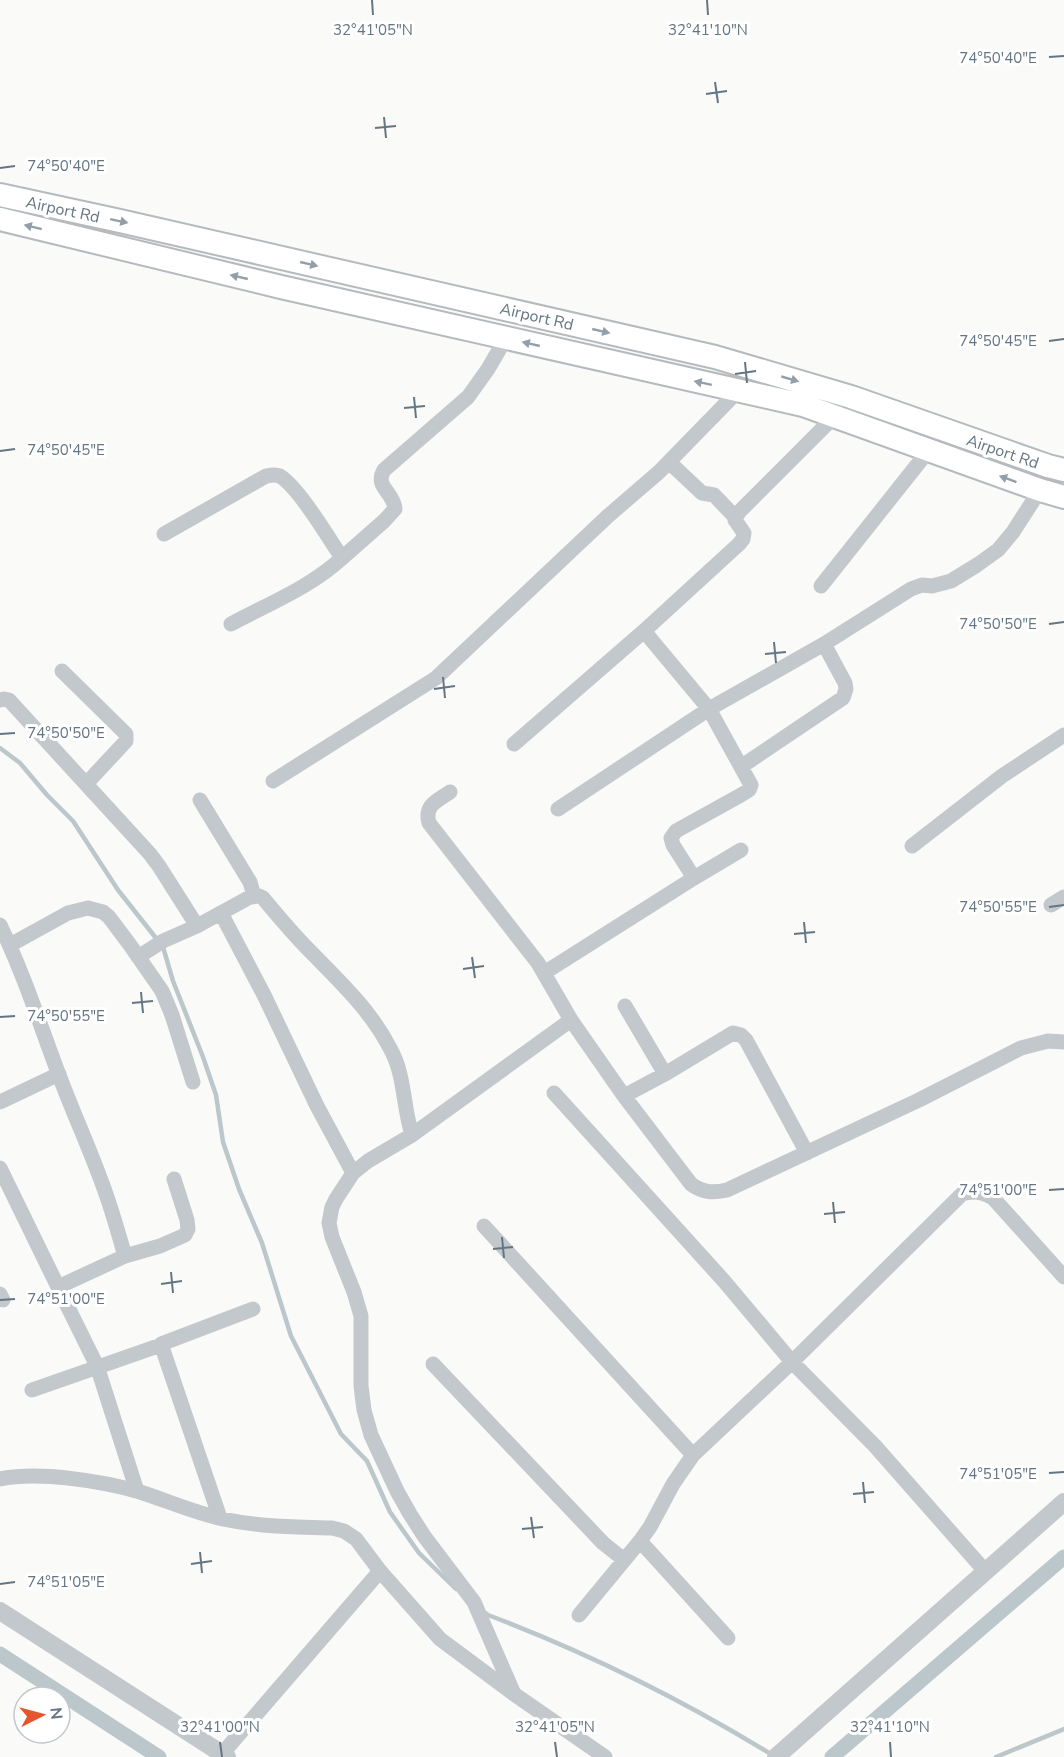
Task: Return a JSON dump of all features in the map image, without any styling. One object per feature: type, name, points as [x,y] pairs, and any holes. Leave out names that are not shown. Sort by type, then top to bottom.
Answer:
[{"type":"main road","name":"Airport Rd","points":[[0,195],[715,357],[851,397],[1064,470]]},
{"type":"main road","points":[[0,219],[165,260],[803,405],[1064,497]]},
{"type":"street","points":[[231,624],[332,568],[384,521],[395,509],[394,501],[380,481],[384,470],[468,397],[506,338]]},
{"type":"street","points":[[273,781],[436,678],[608,516],[669,462],[739,390]]},
{"type":"street","points":[[514,744],[644,632],[739,544],[744,533],[736,523],[739,512],[834,416]]},
{"type":"street","points":[[821,586],[929,450]]},
{"type":"street","points":[[669,462],[702,494],[714,495],[736,518]]},
{"type":"street","points":[[164,534],[273,474],[278,475],[291,486],[342,558]]},
{"type":"street","points":[[558,809],[709,709],[824,644],[911,589],[921,585],[942,584],[977,566],[998,550],[1013,532],[1040,490]]},
{"type":"street","points":[[644,632],[709,709],[751,785],[749,790],[672,834],[673,845],[694,878]]},
{"type":"street","points":[[742,766],[843,698],[846,689],[845,682],[824,644]]},
{"type":"street","points":[[62,671],[126,734],[126,741],[86,784]]},
{"type":"street","points":[[0,700],[9,700],[159,866],[197,926]]},
{"type":"street","points":[[912,846],[1002,776],[1064,735]]},
{"type":"street","points":[[450,792],[428,809],[429,822],[538,963],[571,1020],[624,1096],[691,1184],[698,1189],[713,1193],[727,1190],[919,1100],[1022,1048],[1048,1041],[1064,1042]]},
{"type":"street","points":[[200,800],[250,882],[254,896]]},
{"type":"street","points":[[544,973],[741,850]]},
{"type":"street","points":[[141,956],[163,941],[197,926],[250,897],[263,898],[307,948],[350,990],[376,1024],[392,1051],[398,1069],[412,1135]]},
{"type":"street","points":[[10,945],[68,913],[88,908],[103,912],[141,956],[162,991],[193,1082]]},
{"type":"street","points":[[221,913],[353,1173]]},
{"type":"street","points":[[0,925],[39,1018],[110,1204],[125,1256]]},
{"type":"street","points":[[625,1006],[665,1074]]},
{"type":"street","points":[[514,1694],[474,1602],[410,1514],[371,1435],[364,1410],[361,1316],[354,1292],[332,1238],[329,1223],[332,1207],[353,1173],[368,1161],[412,1135],[571,1020]]},
{"type":"street","points":[[624,1096],[733,1033],[741,1035],[746,1040],[807,1153]]},
{"type":"street","points":[[0,1102],[59,1074]]},
{"type":"street","points":[[554,1093],[724,1281],[792,1362],[875,1446],[985,1571]]},
{"type":"street","points":[[0,1168],[97,1366],[137,1491]]},
{"type":"street","points":[[58,1287],[125,1256],[160,1246],[185,1235],[188,1229],[187,1220],[174,1179]]},
{"type":"street","points":[[579,1615],[650,1527],[673,1484],[693,1455],[792,1362],[962,1194],[970,1191],[983,1192],[993,1198],[1064,1277]]},
{"type":"street","points":[[484,1226],[693,1455]]},
{"type":"street","points":[[32,1390],[161,1345],[253,1309]]},
{"type":"street","points":[[161,1345],[220,1518]]},
{"type":"street","points":[[433,1364],[603,1543],[623,1559]]},
{"type":"street","points":[[0,1479],[28,1476],[72,1479],[137,1491],[220,1518],[256,1526],[332,1528],[344,1531],[356,1539],[380,1571],[440,1639],[605,1757]]},
{"type":"street","points":[[781,1753],[1064,1502]]},
{"type":"street","points":[[640,1541],[728,1638]]},
{"type":"street","points":[[0,1611],[225,1756],[380,1571]]},
{"type":"waterway","points":[[0,748],[20,763],[73,821],[118,890],[163,947],[173,981],[216,1095],[223,1142],[239,1189],[262,1243],[291,1336],[341,1434],[367,1461],[390,1512],[419,1553],[456,1589]]},
{"type":"waterway","points":[[832,1757],[1064,1557]]},
{"type":"waterway","points":[[484,1612],[634,1679],[740,1735],[774,1756]]},
{"type":"waterway","points":[[0,1654],[159,1757]]},
{"type":"waterway","points":[[996,1757],[1064,1729]]}]
